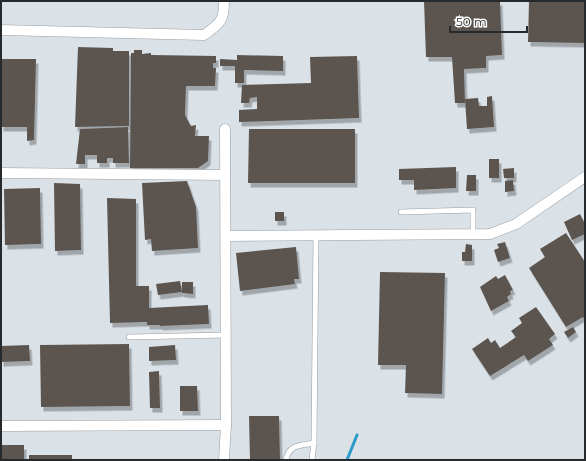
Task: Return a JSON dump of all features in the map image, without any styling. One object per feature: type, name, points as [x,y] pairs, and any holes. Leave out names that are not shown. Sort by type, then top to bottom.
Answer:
[{"type":"street","points":[[1,30],[204,35],[217,25],[224,16],[224,1]]},
{"type":"street","points":[[224,460],[226,425],[225,129]]},
{"type":"street","points":[[1,173],[225,175]]},
{"type":"street","points":[[226,236],[490,234],[516,224],[585,177]]},
{"type":"street","points":[[1,426],[226,425]]},
{"type":"lane","points":[[401,212],[474,210],[473,234]]},
{"type":"lane","points":[[312,460],[314,443],[316,235]]},
{"type":"lane","points":[[129,337],[226,335]]},
{"type":"lane","points":[[286,460],[288,451],[293,448],[314,443]]},
{"type":"building","points":[[424,1],[500,1],[502,55],[486,56],[486,68],[464,69],[465,103],[455,103],[452,57],[426,57]]},
{"type":"building","points":[[529,1],[585,1],[585,43],[528,42]]},
{"type":"building","points":[[78,47],[113,48],[113,51],[129,51],[129,126],[75,127]]},
{"type":"building","points":[[134,50],[142,50],[142,54],[151,53],[151,55],[216,56],[216,63],[213,63],[213,68],[216,68],[215,86],[186,86],[185,115],[191,126],[196,125],[195,136],[209,136],[208,161],[198,168],[130,168],[131,53],[134,53]]},
{"type":"building","points":[[237,55],[283,56],[283,71],[244,70],[244,83],[235,83],[235,66],[220,66],[220,59],[237,60]]},
{"type":"building","points":[[357,56],[359,118],[239,122],[239,110],[257,109],[257,97],[250,98],[249,103],[241,103],[242,85],[311,83],[310,57]]},
{"type":"building","points":[[1,59],[36,59],[34,140],[27,141],[27,127],[1,127]]},
{"type":"building","points":[[492,96],[494,127],[467,129],[465,99],[478,98],[479,106],[487,106],[487,97]]},
{"type":"building","points":[[128,127],[129,163],[113,163],[113,158],[107,158],[107,163],[97,163],[97,155],[85,155],[85,164],[76,164],[80,129]]},
{"type":"building","points":[[249,129],[355,129],[355,183],[248,183]]},
{"type":"building","points":[[489,159],[499,159],[499,178],[489,178]]},
{"type":"building","points":[[456,167],[456,188],[414,190],[414,180],[399,180],[399,169]]},
{"type":"building","points":[[514,168],[514,178],[504,178],[503,169]]},
{"type":"building","points":[[467,175],[476,175],[476,191],[466,191]]},
{"type":"building","points":[[513,180],[514,191],[505,192],[505,181]]},
{"type":"building","points":[[187,181],[196,207],[198,248],[152,251],[151,239],[145,240],[142,183]]},
{"type":"building","points":[[54,183],[80,184],[81,250],[55,251]]},
{"type":"building","points":[[40,188],[41,244],[5,245],[4,189]]},
{"type":"building","points":[[107,198],[136,199],[136,286],[149,286],[149,308],[208,305],[209,324],[160,326],[147,325],[147,322],[110,323]]},
{"type":"building","points":[[275,212],[284,212],[284,221],[275,221]]},
{"type":"building","points":[[580,214],[585,224],[585,234],[572,240],[564,222]]},
{"type":"building","points":[[566,233],[585,262],[585,321],[583,317],[566,327],[529,268],[545,257],[540,249]]},
{"type":"building","points":[[505,242],[510,258],[498,262],[494,250],[499,248],[497,244]]},
{"type":"building","points":[[466,244],[472,245],[472,261],[462,261],[462,252],[465,252]]},
{"type":"building","points":[[296,247],[299,279],[294,279],[295,284],[240,291],[236,253]]},
{"type":"building","points":[[380,272],[445,273],[442,394],[405,393],[406,365],[378,365]]},
{"type":"building","points":[[505,275],[513,290],[510,291],[511,294],[507,297],[509,301],[491,311],[480,287],[496,276],[498,279]]},
{"type":"building","points":[[180,281],[182,292],[158,295],[156,284]]},
{"type":"building","points":[[182,282],[193,282],[193,294],[182,293]]},
{"type":"building","points":[[536,307],[555,334],[549,339],[553,345],[528,361],[524,355],[490,376],[472,349],[488,338],[491,343],[495,340],[500,348],[516,337],[511,331],[522,323],[519,318]]},
{"type":"building","points":[[573,327],[576,332],[568,338],[564,332]]},
{"type":"building","points":[[129,344],[130,406],[41,407],[40,345]]},
{"type":"building","points":[[29,345],[30,361],[1,362],[1,346]]},
{"type":"building","points":[[175,345],[176,360],[149,361],[149,347]]},
{"type":"building","points":[[159,371],[160,408],[150,408],[149,372]]},
{"type":"building","points":[[180,386],[197,386],[198,411],[180,411]]},
{"type":"building","points":[[249,416],[279,416],[280,460],[250,460]]},
{"type":"building","points":[[1,445],[24,445],[24,460],[1,460]]},
{"type":"building","points":[[29,455],[72,455],[72,460],[29,460]]},
{"type":"waterway","points":[[347,460],[357,435]]}]
